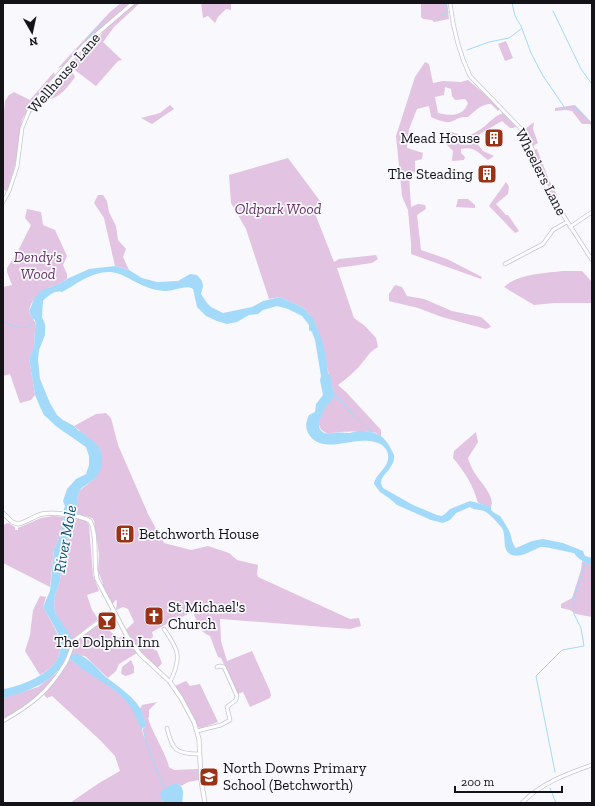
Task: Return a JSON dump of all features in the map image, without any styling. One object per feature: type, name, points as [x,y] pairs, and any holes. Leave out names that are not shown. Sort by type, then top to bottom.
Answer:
[{"type":"street","name":"Wellhouse Lane","points":[[3,202],[17,167],[22,128],[31,106],[84,45],[133,3]]},
{"type":"street","name":"Wheelers Lane","points":[[450,3],[464,65],[470,76],[523,131],[531,146],[544,183],[570,227],[592,260]]},
{"type":"street","points":[[570,227],[592,212]]},
{"type":"street","points":[[505,264],[543,244],[553,230],[567,222]]},
{"type":"street","points":[[3,513],[12,522],[18,524],[42,514],[80,516],[85,518],[92,525],[95,572],[97,580],[119,623],[133,645],[140,654],[170,682],[181,698],[197,731],[202,790],[205,803]]},
{"type":"street","points":[[3,721],[24,709],[46,691],[66,662],[76,639],[114,611]]},
{"type":"street","points":[[164,629],[175,645],[177,654],[178,663],[170,682]]},
{"type":"street","points":[[197,731],[221,725],[230,720],[227,707],[236,700],[237,696],[224,667],[220,666],[217,668]]},
{"type":"street","points":[[167,728],[172,745],[176,750],[186,754],[199,754]]},
{"type":"street","points":[[522,803],[530,794],[548,783],[592,765]]},
{"type":"green space","points":[[121,3],[130,3],[80,47],[64,66],[58,68],[110,12]]},
{"type":"green space","points":[[135,3],[140,3],[114,27],[103,42],[122,60],[118,61],[96,86],[70,65],[85,48],[99,39],[109,26]]},
{"type":"green space","points":[[201,3],[231,3],[231,10],[226,9],[218,17],[215,23],[208,16],[203,18]]},
{"type":"green space","points":[[421,3],[447,3],[449,19],[434,22],[432,20],[423,19],[421,17]]},
{"type":"green space","points":[[506,41],[513,58],[505,61],[498,44]]},
{"type":"green space","points":[[425,62],[429,64],[433,83],[443,81],[461,82],[468,80],[500,109],[498,111],[491,104],[487,104],[478,108],[468,117],[448,122],[440,121],[431,117],[429,106],[417,109],[409,129],[407,148],[423,153],[422,159],[415,161],[415,172],[409,175],[411,207],[418,204],[425,205],[426,209],[417,215],[421,250],[447,259],[482,277],[481,279],[411,254],[408,210],[402,196],[396,136],[415,77]],"holes":[[[445,87],[451,89],[452,96],[455,100],[465,99],[468,103],[466,108],[459,113],[451,115],[438,113],[435,97],[444,95]]]},
{"type":"green space","points":[[68,71],[73,73],[75,77],[60,94],[47,100],[45,98]]},
{"type":"green space","points":[[54,72],[55,76],[32,102],[22,120],[16,162],[6,191],[3,189],[3,123],[5,101],[9,95],[14,92],[30,100]]},
{"type":"green space","points":[[170,105],[174,109],[152,124],[141,118],[160,113]]},
{"type":"green space","points":[[575,105],[592,123],[592,126],[590,124],[582,124],[572,111],[555,111],[555,108]]},
{"type":"green space","points":[[503,113],[516,127],[510,128],[502,121],[474,139],[483,151],[494,156],[488,160],[473,149],[466,148],[461,149],[461,153],[465,157],[464,160],[452,161],[453,151],[444,142],[448,131],[463,137],[480,130]]},
{"type":"green space","points":[[534,122],[533,129],[538,143],[533,146],[525,129]]},
{"type":"green space","points":[[537,149],[549,180],[557,195],[554,197],[545,182],[534,152],[534,150]]},
{"type":"green space","name":"Oldpark Wood","points":[[288,158],[320,201],[316,216],[334,262],[339,259],[376,255],[378,259],[372,263],[337,268],[354,318],[365,326],[376,338],[378,347],[370,353],[354,372],[338,385],[381,430],[381,437],[376,433],[366,432],[329,434],[323,431],[320,427],[320,417],[333,394],[333,390],[316,325],[304,308],[280,297],[269,299],[246,229],[231,203],[229,175]]},
{"type":"green space","points":[[506,182],[509,187],[508,194],[496,204],[506,215],[508,215],[519,231],[515,233],[489,206]]},
{"type":"green space","points":[[98,195],[103,195],[107,201],[109,212],[116,226],[118,240],[126,249],[123,257],[129,270],[115,266],[104,218],[94,203]]},
{"type":"green space","points":[[458,199],[468,199],[475,205],[475,208],[456,207]]},
{"type":"green space","name":"Dendy's Wood","points":[[27,209],[41,212],[43,225],[55,230],[67,256],[63,265],[67,274],[67,279],[58,285],[43,291],[31,304],[29,312],[36,325],[34,348],[29,358],[35,395],[31,400],[20,403],[10,374],[3,376],[3,287],[12,285],[7,268],[19,249],[31,225],[25,218]]},
{"type":"green space","points":[[563,271],[582,271],[592,282],[592,303],[555,303],[534,305],[504,287],[516,279]]},
{"type":"green space","points":[[395,285],[402,287],[407,296],[424,299],[452,311],[481,317],[491,327],[486,329],[442,317],[418,308],[389,301],[389,294]]},
{"type":"green space","points":[[106,413],[111,418],[118,445],[149,516],[164,543],[191,550],[208,546],[229,553],[237,560],[258,565],[258,577],[350,619],[359,618],[361,626],[350,629],[220,619],[221,641],[227,661],[252,651],[270,691],[270,698],[250,707],[243,692],[238,694],[221,658],[218,657],[210,636],[203,632],[193,612],[152,632],[153,636],[149,644],[157,651],[162,663],[159,667],[157,667],[139,650],[126,630],[134,622],[128,609],[123,607],[116,610],[117,601],[116,600],[112,603],[101,585],[103,584],[98,571],[99,554],[94,521],[92,518],[78,514],[77,500],[79,491],[94,479],[102,462],[97,445],[74,426],[96,414]]},
{"type":"green space","points":[[476,432],[478,442],[468,458],[473,470],[489,493],[492,503],[491,507],[478,503],[474,490],[468,479],[453,458],[454,451]]},
{"type":"green space","points":[[53,516],[64,517],[61,534],[54,549],[50,587],[3,563],[3,527],[8,523],[15,527],[15,530],[18,530],[18,528],[41,518]]},
{"type":"green space","points":[[77,518],[86,521],[89,525],[93,575],[99,591],[87,595],[92,610],[98,619],[72,641],[55,612],[54,604],[60,581],[62,550]]},
{"type":"green space","points":[[582,561],[592,565],[592,617],[576,614],[570,610],[561,608],[561,604],[572,598],[581,570]]},
{"type":"green space","points":[[40,596],[46,597],[43,607],[58,635],[60,652],[57,660],[51,668],[40,675],[25,651],[30,635],[33,610]]},
{"type":"green space","points":[[101,621],[119,638],[124,635],[137,653],[119,664],[116,671],[108,678],[85,656],[70,655],[76,641]]},
{"type":"green space","points":[[69,658],[122,696],[137,716],[145,739],[143,729],[145,727],[144,717],[140,709],[142,705],[157,702],[149,710],[148,718],[169,767],[174,770],[198,769],[199,780],[188,782],[181,786],[178,784],[162,800],[163,803],[70,803],[99,783],[120,771],[115,756],[100,740],[52,696],[47,698],[44,695],[57,679]]},
{"type":"green space","points":[[131,660],[134,667],[134,673],[126,676],[123,675],[121,673],[122,667]]},
{"type":"green space","points":[[58,672],[43,693],[22,709],[3,719],[3,698],[38,687]]},
{"type":"green space","points":[[186,681],[190,686],[200,684],[218,722],[201,728],[197,727],[188,707],[175,686]]},
{"type":"water","points":[[115,266],[129,270],[142,278],[157,282],[178,281],[190,274],[197,275],[202,281],[203,286],[201,294],[207,303],[211,307],[223,313],[252,307],[263,301],[280,297],[304,308],[312,316],[320,336],[333,390],[333,398],[325,408],[320,419],[319,427],[323,432],[327,433],[350,433],[362,431],[379,435],[383,438],[389,445],[394,455],[394,460],[383,476],[381,484],[383,488],[413,505],[442,516],[450,509],[470,501],[489,506],[494,513],[502,519],[516,548],[532,541],[543,539],[563,543],[583,551],[585,556],[592,558],[592,565],[582,560],[574,553],[547,547],[541,547],[516,556],[512,555],[506,550],[502,528],[491,516],[482,510],[470,507],[456,513],[450,520],[443,523],[431,520],[397,505],[380,492],[374,484],[377,476],[387,463],[388,459],[388,454],[383,446],[370,441],[328,444],[313,440],[306,428],[307,422],[309,415],[315,412],[316,404],[323,395],[315,340],[312,332],[309,330],[309,325],[302,316],[288,309],[277,306],[263,310],[258,314],[249,315],[237,322],[227,324],[206,316],[197,307],[193,289],[187,287],[168,291],[153,289],[124,276],[108,272],[99,273],[84,279],[62,292],[52,294],[43,301],[42,317],[45,324],[45,335],[39,350],[38,359],[40,379],[50,403],[57,415],[81,431],[96,444],[102,454],[102,464],[99,473],[79,492],[78,514],[63,512],[65,506],[63,501],[67,489],[76,479],[86,474],[89,465],[89,456],[86,447],[57,427],[44,415],[35,395],[29,358],[34,347],[36,325],[35,320],[32,318],[29,311],[35,297],[42,290],[59,284],[89,269]]},
{"type":"water","name":"River Mole","points":[[64,517],[77,518],[62,550],[60,581],[54,604],[55,612],[72,638],[71,646],[64,663],[51,678],[33,688],[3,698],[3,689],[21,684],[41,675],[56,661],[60,653],[58,634],[43,607],[50,591],[54,549],[61,534]]},
{"type":"water","points":[[77,654],[90,661],[106,677],[132,698],[142,711],[145,719],[145,727],[141,729],[135,715],[120,695],[69,658],[70,655]]},
{"type":"water","points":[[174,784],[178,784],[182,788],[182,803],[163,803],[160,794],[163,790]]},
{"type":"waterway","points":[[439,16],[448,13],[446,3]]},
{"type":"waterway","points":[[512,3],[515,16],[521,26],[531,53],[543,76],[565,108],[575,107],[592,125]]},
{"type":"waterway","points":[[553,11],[581,69],[592,84]]},
{"type":"waterway","points":[[87,38],[107,17]]},
{"type":"waterway","points":[[467,50],[489,42],[509,38],[521,29]]},
{"type":"waterway","points":[[29,115],[53,86]]},
{"type":"waterway","points":[[3,321],[18,327],[27,327],[35,322]]},
{"type":"waterway","points":[[333,393],[349,411],[374,434]]},
{"type":"waterway","points":[[555,772],[536,676],[562,650],[584,646],[581,628],[574,614],[573,607],[575,595],[585,563]]},
{"type":"waterway","points":[[143,729],[148,748],[164,788]]},
{"type":"waterway","points":[[550,788],[556,803]]},
{"type":"place","name":"Mead House","points":[[494,138]]},
{"type":"place","name":"The Steading","points":[[487,174]]},
{"type":"place","name":"Betchworth House","points":[[125,534]]},
{"type":"place","name":"St Michael's Church","points":[[154,616]]},
{"type":"place","name":"The Dolphin Inn","points":[[107,621]]},
{"type":"place","name":"North Downs Primary School (Betchworth)","points":[[209,777]]}]
